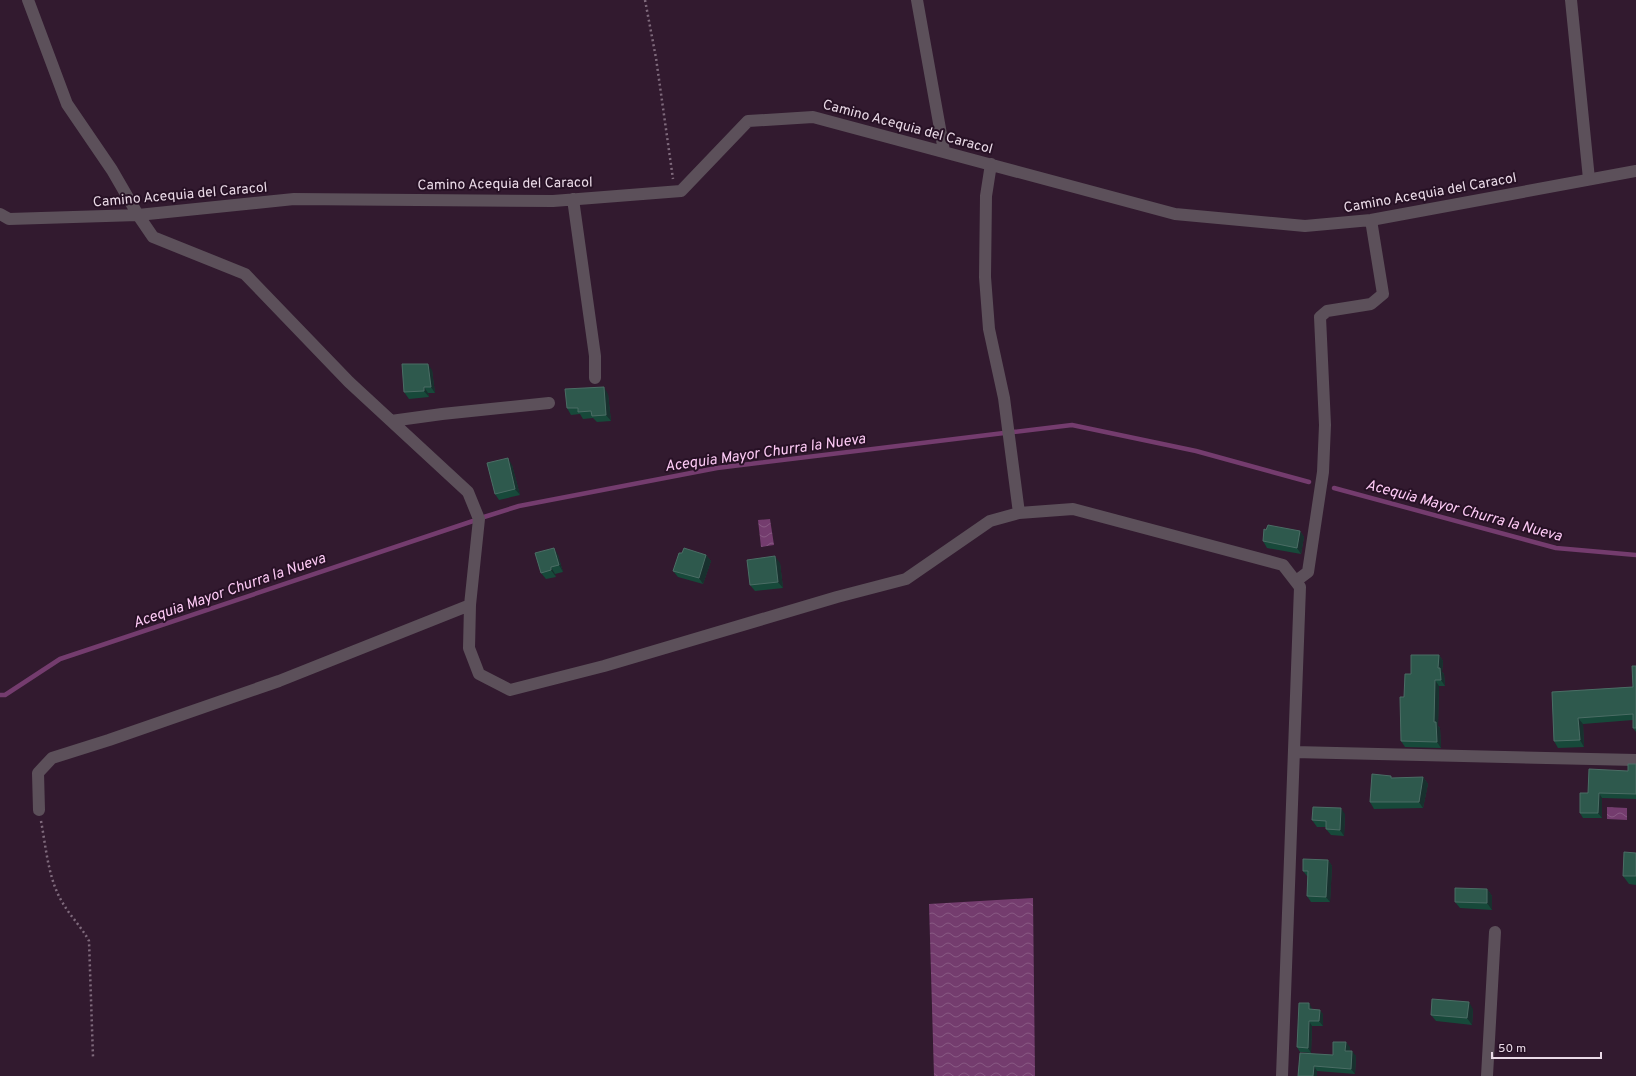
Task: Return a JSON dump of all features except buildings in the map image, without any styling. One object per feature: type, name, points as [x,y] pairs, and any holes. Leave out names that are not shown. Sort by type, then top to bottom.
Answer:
[{"type":"street","points":[[28,0],[67,104],[112,170],[138,215],[153,237],[245,274],[349,382],[468,492],[479,519],[470,605],[469,648],[479,674],[510,690],[604,666],[837,597],[906,579],[990,521],[1019,513],[1073,509],[1283,565],[1300,587],[1282,1076]]},
{"type":"street","points":[[917,0],[944,151]]},
{"type":"street","points":[[1570,0],[1589,179]]},
{"type":"street","name":"Camino Acequia del Caracol","points":[[0,214],[9,219],[138,215],[294,199],[553,201],[675,192],[681,191],[748,121],[813,117],[1175,214],[1306,226],[1371,220],[1636,170]]},
{"type":"street","points":[[991,164],[986,196],[985,277],[988,329],[1004,398],[1019,513]]},
{"type":"street","points":[[573,199],[594,356],[595,378]]},
{"type":"street","points":[[1296,581],[1308,572],[1323,472],[1325,425],[1320,317],[1327,311],[1371,304],[1383,294],[1371,220]]},
{"type":"street","points":[[391,421],[549,403]]},
{"type":"street","points":[[39,810],[38,773],[52,758],[109,740],[279,681],[470,605]]},
{"type":"street","points":[[1294,752],[1636,760]]},
{"type":"street","points":[[1487,1076],[1494,932]]},
{"type":"path","points":[[645,0],[656,58],[675,192]]},
{"type":"path","points":[[39,810],[50,871],[61,900],[89,941],[93,1057]]},
{"type":"water","points":[[770,519],[774,545],[761,547],[758,520]]},
{"type":"water","points":[[1607,807],[1627,808],[1627,820],[1607,819]]},
{"type":"water","points":[[1033,898],[1035,1076],[934,1076],[929,904]]},
{"type":"waterway","name":"Acequia Mayor Churra la Nueva","points":[[1013,432],[1072,425],[1196,451],[1309,482]]},
{"type":"waterway","name":"Acequia Mayor Churra la Nueva","points":[[484,517],[519,506],[717,468],[1004,433]]},
{"type":"waterway","name":"Acequia Mayor Churra la Nueva","points":[[1334,488],[1556,548],[1636,555]]},
{"type":"waterway","name":"Acequia Mayor Churra la Nueva","points":[[0,695],[5,695],[60,659],[473,521]]}]
